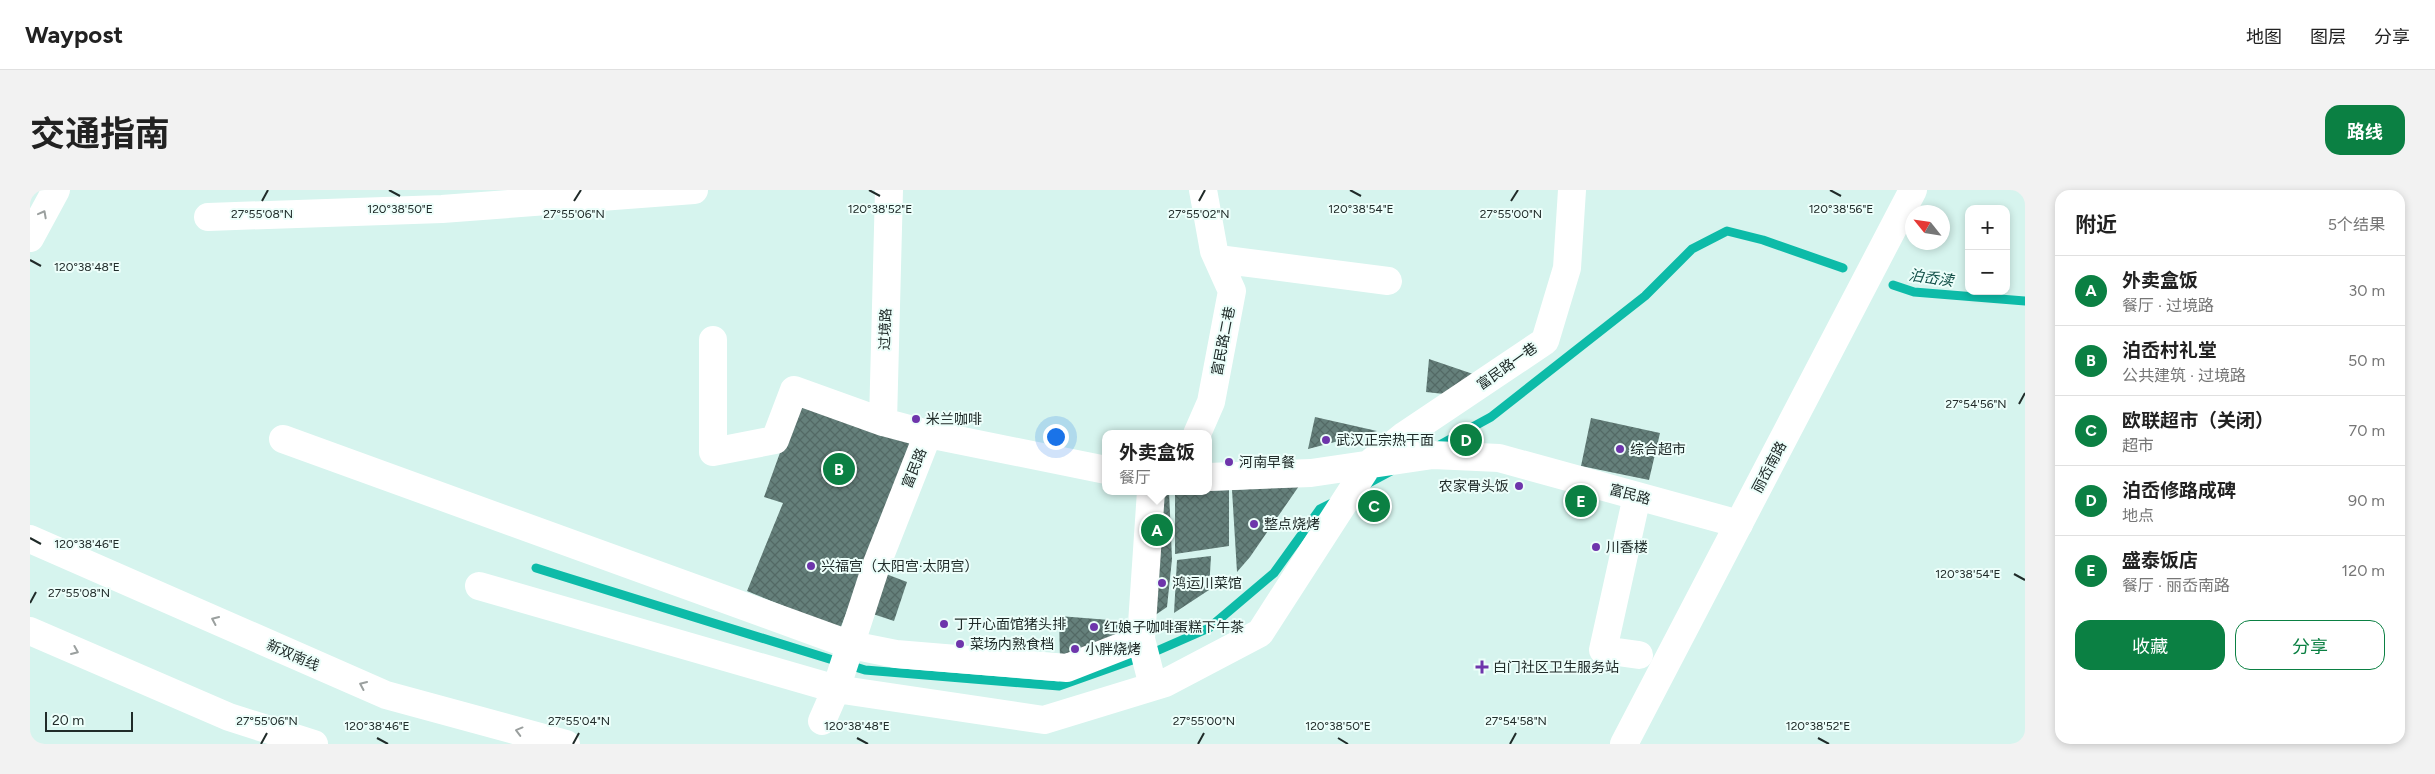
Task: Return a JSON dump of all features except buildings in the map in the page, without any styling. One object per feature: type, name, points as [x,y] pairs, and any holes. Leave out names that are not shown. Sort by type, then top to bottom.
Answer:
[{"type":"main road","points":[[30,238],[56,190]]},
{"type":"main road","points":[[208,217],[442,210],[694,190]]},
{"type":"main road","name":"过境路","points":[[882,422],[889,190]]},
{"type":"main road","name":"富民路二巷","points":[[1199,430],[1211,402],[1232,291],[1214,251],[1203,190]]},
{"type":"main road","name":"富民路一巷","points":[[1371,464],[1405,435],[1545,340],[1567,268],[1572,190]]},
{"type":"main road","name":"丽岙南路","points":[[1624,744],[1913,190]]},
{"type":"main road","points":[[1218,259],[1388,281]]},
{"type":"main road","points":[[713,340],[713,452],[775,440],[794,390],[882,422],[928,434]]},
{"type":"main road","name":"富民路","points":[[822,721],[837,686],[876,566],[928,434],[1102,469]]},
{"type":"main road","points":[[283,440],[851,644],[896,654],[1067,668],[1142,639]]},
{"type":"main road","name":"富民路","points":[[1371,464],[1433,455],[1499,458],[1739,524]]},
{"type":"main road","points":[[1212,477],[1311,473],[1371,464]]},
{"type":"main road","points":[[479,586],[837,686],[1044,720],[1152,681],[1165,683],[1260,633],[1371,464]]},
{"type":"main road","points":[[1151,495],[1142,639],[1152,681]]},
{"type":"main road","points":[[1638,496],[1603,650],[1639,655]]},
{"type":"main road","name":"新双南线","points":[[30,539],[386,695],[566,744]]},
{"type":"main road","points":[[30,631],[229,717],[314,744]]},
{"type":"waterway","points":[[1436,447],[1491,417],[1645,296],[1692,249],[1727,231],[1763,240],[1843,268]]},
{"type":"waterway","name":"泊岙渎","points":[[1893,285],[1914,292],[2025,301]]},
{"type":"waterway","points":[[1365,485],[1391,471]]},
{"type":"waterway","points":[[536,568],[865,670],[1059,686],[1152,653],[1209,628],[1274,573],[1320,509],[1334,502]]},
{"type":"place","name":"米兰咖啡","points":[[916,419]]},
{"type":"place","name":"武汉正宗热干面","points":[[1326,440]]},
{"type":"place","name":"泊岙修路成碑","points":[[1466,440]]},
{"type":"place","name":"综合超市","points":[[1620,449]]},
{"type":"place","name":"河南早餐","points":[[1229,462]]},
{"type":"place","name":"泊岙村礼堂","points":[[839,469]]},
{"type":"place","name":"农家骨头饭","points":[[1519,486]]},
{"type":"place","name":"盛泰饭店","points":[[1581,501]]},
{"type":"place","name":"欧联超市（关闭）","points":[[1374,506]]},
{"type":"place","name":"整点烧烤","points":[[1254,524]]},
{"type":"place","name":"外卖盒饭","points":[[1157,530]]},
{"type":"place","name":"川香楼","points":[[1596,547]]},
{"type":"place","name":"兴福宫（太阳宫·太阴宫）","points":[[811,566]]},
{"type":"place","name":"鸿运川菜馆","points":[[1162,583]]},
{"type":"place","name":"丁开心面馆猪头排","points":[[944,624]]},
{"type":"place","name":"红娘子咖啡蛋糕下午茶","points":[[1094,627]]},
{"type":"place","name":"菜场内熟食档","points":[[960,644]]},
{"type":"place","name":"小胖烧烤","points":[[1075,649]]},
{"type":"place","name":"白门社区卫生服务站","points":[[1482,667]]}]
